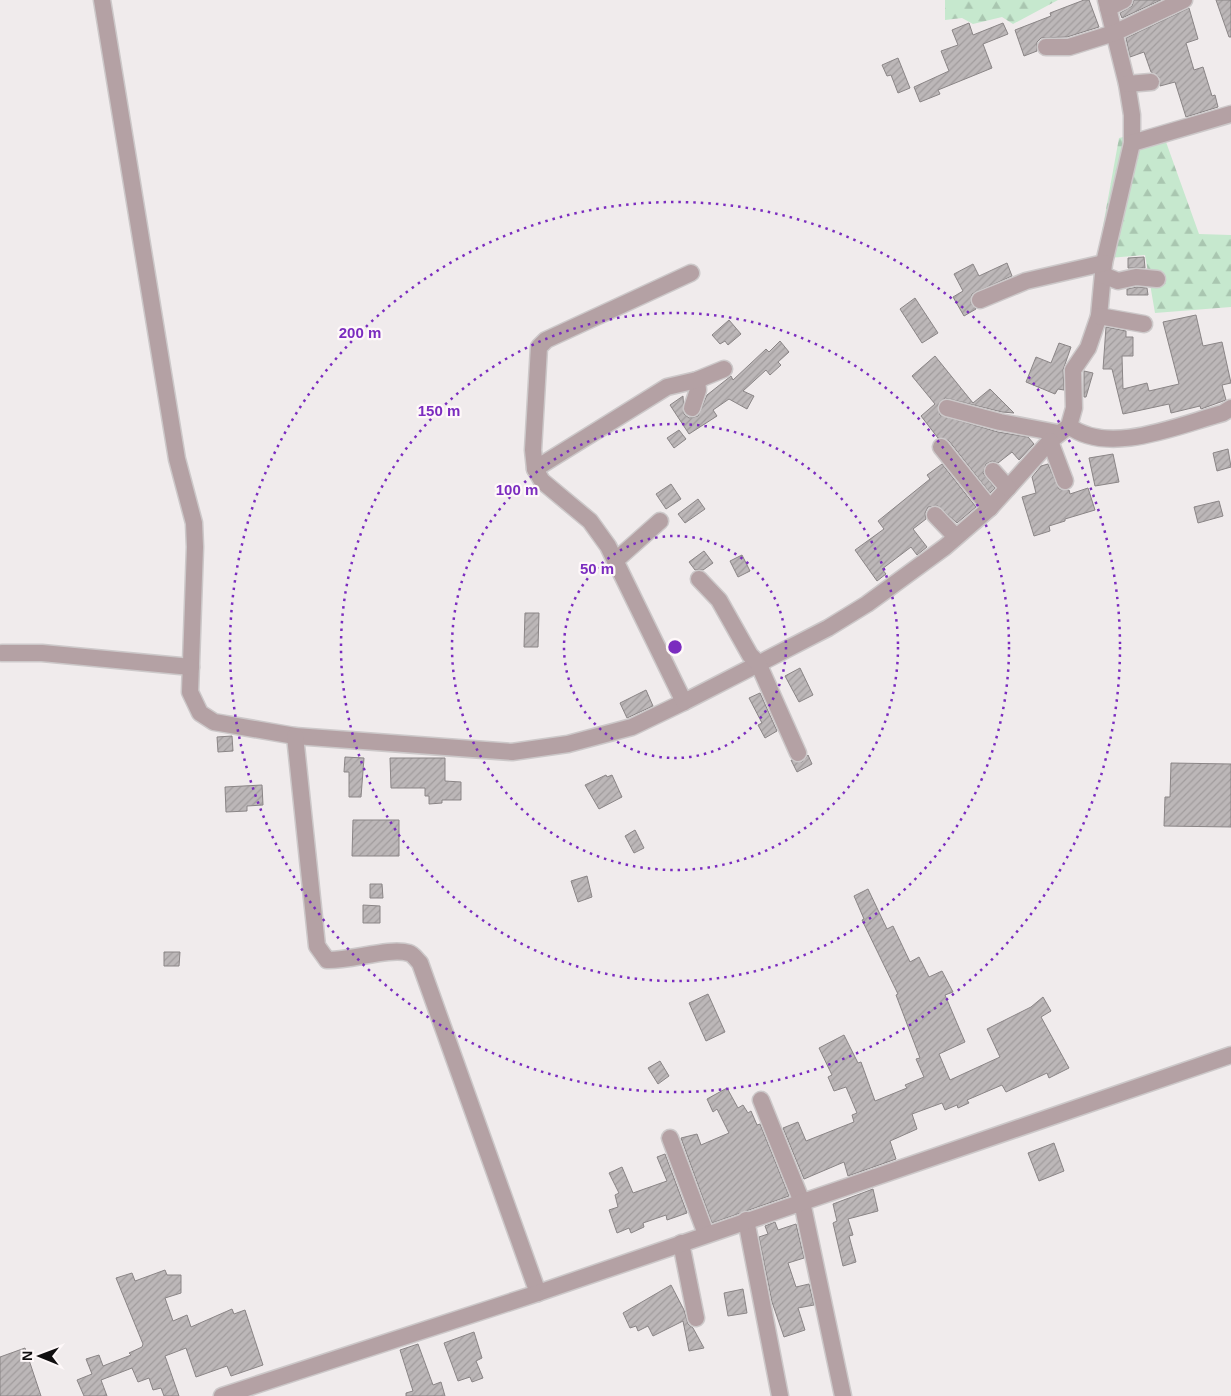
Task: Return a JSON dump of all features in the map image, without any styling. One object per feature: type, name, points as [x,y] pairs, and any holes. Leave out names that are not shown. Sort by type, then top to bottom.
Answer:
[{"type":"street","points":[[102,0],[177,459],[194,523],[196,547],[190,692],[200,713],[214,722],[295,736],[512,752],[568,744],[632,727],[828,628],[867,604],[956,537],[990,508],[1059,433],[1074,408],[1073,370],[1088,348],[1098,316],[1104,269],[1132,143],[1132,115],[1128,84],[1107,4],[1124,0]]},
{"type":"street","points":[[1046,47],[1069,47],[1114,33],[1184,0]]},
{"type":"street","points":[[1128,84],[1151,82]]},
{"type":"street","points":[[1132,143],[1231,114]]},
{"type":"street","points":[[980,300],[1026,281],[1104,269],[1118,281],[1136,277],[1157,279]]},
{"type":"street","points":[[684,702],[608,546],[590,521],[542,481],[536,469],[533,450],[539,347],[546,340],[691,273]]},
{"type":"street","points":[[1098,316],[1144,324]]},
{"type":"street","points":[[536,469],[667,386],[697,380],[724,369]]},
{"type":"street","points":[[692,408],[698,390],[697,380]]},
{"type":"street","points":[[947,408],[1000,422],[1095,438],[1132,438],[1223,413],[1231,408]]},
{"type":"street","points":[[1059,433],[1065,481]]},
{"type":"street","points":[[941,447],[990,508]]},
{"type":"street","points":[[993,472],[1008,488]]},
{"type":"street","points":[[935,515],[956,537]]},
{"type":"street","points":[[615,561],[660,521]]},
{"type":"street","points":[[699,579],[719,600],[750,655],[758,663],[798,753]]},
{"type":"street","points":[[2,653],[42,653],[191,667]]},
{"type":"street","points":[[295,736],[317,946],[327,960],[344,961],[395,952],[410,953],[420,963],[538,1293]]},
{"type":"street","points":[[222,1396],[538,1293],[746,1220],[1231,1056]]},
{"type":"street","points":[[761,1100],[802,1202],[843,1396]]},
{"type":"street","points":[[670,1138],[706,1234]]},
{"type":"street","points":[[746,1220],[780,1396]]},
{"type":"street","points":[[681,1243],[696,1318]]},
{"type":"green space","points":[[945,0],[1058,0],[1013,24],[1002,17],[973,24],[962,18],[945,20]]},
{"type":"green space","points":[[1161,128],[1199,234],[1231,235],[1231,307],[1155,313],[1145,255],[1097,259],[1119,138]]},
{"type":"building","points":[[1084,0],[1089,0],[1099,27],[1067,37],[1041,38],[1037,42],[1037,51],[1024,56],[1015,30],[1051,16],[1050,13]]},
{"type":"building","points":[[1134,0],[1161,0],[1122,18],[1120,13],[1132,6]]},
{"type":"building","points":[[1216,0],[1231,0],[1231,37],[1229,37]]},
{"type":"building","points":[[1189,8],[1198,39],[1186,43],[1194,70],[1203,67],[1212,96],[1215,95],[1218,107],[1186,117],[1175,82],[1160,86],[1159,77],[1151,72],[1144,52],[1130,57],[1126,38]]},
{"type":"building","points":[[969,23],[973,35],[1003,23],[1008,34],[983,44],[992,68],[938,90],[940,94],[920,102],[914,87],[949,71],[941,51],[958,45],[952,30]]},
{"type":"building","points":[[898,58],[910,88],[898,93],[891,75],[887,76],[882,65]]},
{"type":"building","points":[[1144,257],[1145,268],[1128,268],[1128,258]]},
{"type":"building","points":[[1007,263],[1012,276],[972,294],[971,303],[976,309],[964,316],[953,297],[963,291],[954,274],[973,264],[979,276]]},
{"type":"building","points":[[1147,288],[1148,295],[1127,295],[1127,289]]},
{"type":"building","points":[[915,298],[938,333],[922,343],[900,309]]},
{"type":"building","points":[[1196,315],[1203,346],[1222,342],[1231,383],[1222,385],[1226,400],[1201,409],[1200,406],[1171,413],[1169,404],[1123,414],[1112,369],[1103,369],[1106,327],[1126,331],[1126,337],[1133,337],[1133,356],[1122,356],[1123,389],[1147,383],[1149,391],[1179,384],[1163,322]]},
{"type":"building","points":[[729,320],[741,334],[728,345],[725,341],[720,344],[712,335]]},
{"type":"building","points":[[780,341],[789,352],[778,362],[781,365],[770,375],[766,370],[743,391],[754,396],[747,409],[729,399],[713,410],[717,416],[689,434],[670,405],[683,396],[684,414],[689,418],[698,416],[707,395],[731,376],[733,380],[766,349],[769,352]]},
{"type":"building","points":[[1059,343],[1071,347],[1063,370],[1064,390],[1058,389],[1055,394],[1026,382],[1036,357],[1051,363]]},
{"type":"building","points":[[935,356],[973,403],[990,389],[1014,413],[1002,412],[945,398],[938,405],[940,415],[998,432],[1028,437],[1034,444],[1019,460],[1012,452],[998,463],[992,461],[986,464],[983,473],[995,488],[990,493],[949,441],[938,438],[921,416],[935,404],[912,376]]},
{"type":"building","points":[[1084,371],[1093,373],[1086,397],[1084,397]]},
{"type":"building","points":[[679,430],[686,439],[674,448],[667,438]]},
{"type":"building","points":[[1228,449],[1231,467],[1217,471],[1213,453]]},
{"type":"building","points":[[1113,454],[1119,482],[1095,486],[1089,458]]},
{"type":"building","points":[[942,464],[976,507],[957,523],[938,506],[928,507],[925,513],[926,519],[913,529],[927,547],[917,555],[911,547],[882,569],[886,574],[877,581],[855,550],[884,529],[878,521],[930,479],[927,475]]},
{"type":"building","points":[[1048,464],[1059,489],[1069,490],[1070,494],[1088,488],[1095,510],[1065,519],[1065,521],[1049,526],[1050,531],[1034,536],[1022,497],[1036,493],[1032,477],[1041,466]]},
{"type":"building","points":[[671,484],[681,499],[666,509],[656,494]]},
{"type":"building","points":[[698,499],[705,509],[685,523],[678,514]]},
{"type":"building","points":[[1219,501],[1223,516],[1198,523],[1194,507]]},
{"type":"building","points":[[704,551],[713,563],[703,570],[695,570],[689,562]]},
{"type":"building","points":[[742,555],[750,571],[738,577],[730,561]]},
{"type":"building","points":[[525,613],[539,613],[538,647],[524,647]]},
{"type":"building","points":[[800,668],[813,695],[799,702],[785,676]]},
{"type":"building","points":[[646,690],[653,706],[627,718],[620,703]]},
{"type":"building","points":[[760,693],[777,731],[765,738],[758,725],[762,723],[749,698]]},
{"type":"building","points":[[232,736],[233,751],[218,752],[217,737]]},
{"type":"building","points":[[808,755],[812,764],[797,772],[791,760],[802,762]]},
{"type":"building","points":[[345,757],[364,758],[361,797],[349,797],[349,772],[344,772]]},
{"type":"building","points":[[390,758],[445,758],[445,781],[461,782],[461,800],[442,800],[442,803],[429,804],[429,796],[425,796],[425,788],[391,788]]},
{"type":"building","points":[[1171,763],[1231,764],[1231,827],[1164,826],[1165,797],[1170,797]]},
{"type":"building","points":[[606,775],[607,777],[612,775],[622,797],[599,809],[585,785]]},
{"type":"building","points":[[262,785],[263,805],[247,806],[247,811],[226,812],[225,787]]},
{"type":"building","points":[[353,820],[399,820],[399,856],[352,856]]},
{"type":"building","points":[[635,830],[644,848],[634,853],[625,836]]},
{"type":"building","points":[[587,876],[592,897],[578,902],[571,881]]},
{"type":"building","points":[[370,884],[382,884],[383,898],[370,898]]},
{"type":"building","points":[[868,889],[887,929],[893,926],[910,962],[919,957],[929,977],[942,971],[953,992],[945,995],[965,1042],[939,1054],[950,1080],[1000,1057],[987,1029],[1031,1007],[1043,997],[1051,1011],[1041,1017],[1069,1068],[1049,1078],[1047,1073],[1006,1092],[1002,1085],[967,1100],[969,1103],[958,1108],[957,1105],[945,1110],[942,1103],[912,1114],[917,1129],[890,1141],[896,1159],[848,1176],[844,1162],[804,1179],[783,1128],[798,1122],[806,1141],[854,1122],[852,1115],[857,1113],[846,1087],[834,1091],[828,1077],[832,1075],[819,1048],[844,1035],[858,1063],[861,1062],[875,1101],[907,1088],[905,1085],[924,1077],[916,1059],[920,1058],[896,995],[898,994],[862,920],[864,919],[854,896]]},
{"type":"building","points":[[363,905],[380,906],[380,923],[363,923]]},
{"type":"building","points":[[164,952],[180,952],[179,966],[164,966]]},
{"type":"building","points":[[708,994],[725,1032],[706,1041],[689,1003]]},
{"type":"building","points":[[660,1061],[669,1076],[658,1084],[648,1068]]},
{"type":"building","points":[[727,1088],[738,1108],[743,1105],[748,1113],[751,1111],[757,1125],[760,1124],[789,1196],[712,1223],[681,1138],[697,1134],[701,1145],[729,1133],[717,1109],[713,1112],[707,1099]]},
{"type":"building","points":[[1054,1143],[1064,1171],[1039,1181],[1028,1153]]},
{"type":"building","points":[[665,1154],[687,1213],[667,1220],[666,1215],[643,1223],[644,1227],[631,1233],[629,1228],[617,1233],[609,1210],[618,1207],[615,1195],[619,1193],[609,1173],[622,1167],[633,1193],[667,1181],[657,1157]]},
{"type":"building","points":[[873,1189],[878,1211],[848,1219],[853,1235],[849,1236],[856,1262],[843,1266],[833,1223],[837,1221],[833,1204]]},
{"type":"building","points":[[775,1222],[778,1230],[796,1224],[804,1258],[788,1263],[796,1287],[809,1284],[814,1305],[798,1308],[805,1330],[784,1337],[772,1302],[759,1237],[768,1234],[765,1226]]},
{"type":"building","points":[[165,1270],[167,1275],[181,1275],[181,1293],[165,1298],[173,1321],[187,1315],[191,1327],[232,1309],[234,1314],[245,1310],[263,1365],[231,1376],[227,1366],[196,1377],[186,1348],[165,1356],[179,1396],[164,1396],[161,1388],[153,1390],[149,1378],[138,1382],[132,1368],[101,1380],[107,1396],[84,1396],[77,1380],[92,1374],[86,1359],[99,1355],[103,1366],[131,1355],[129,1353],[142,1347],[143,1344],[116,1278],[132,1273],[135,1281]]},
{"type":"building","points":[[671,1285],[684,1310],[688,1324],[693,1328],[704,1348],[689,1351],[683,1321],[653,1336],[648,1326],[638,1331],[636,1326],[630,1328],[623,1313]]},
{"type":"building","points":[[743,1289],[747,1313],[728,1316],[724,1293]]},
{"type":"building","points":[[474,1332],[482,1358],[476,1361],[483,1378],[472,1382],[470,1377],[458,1381],[444,1343]]},
{"type":"building","points":[[418,1344],[433,1385],[441,1382],[445,1396],[406,1396],[406,1393],[413,1391],[400,1350]]},
{"type":"building","points":[[25,1348],[41,1396],[0,1396],[0,1357]]}]
